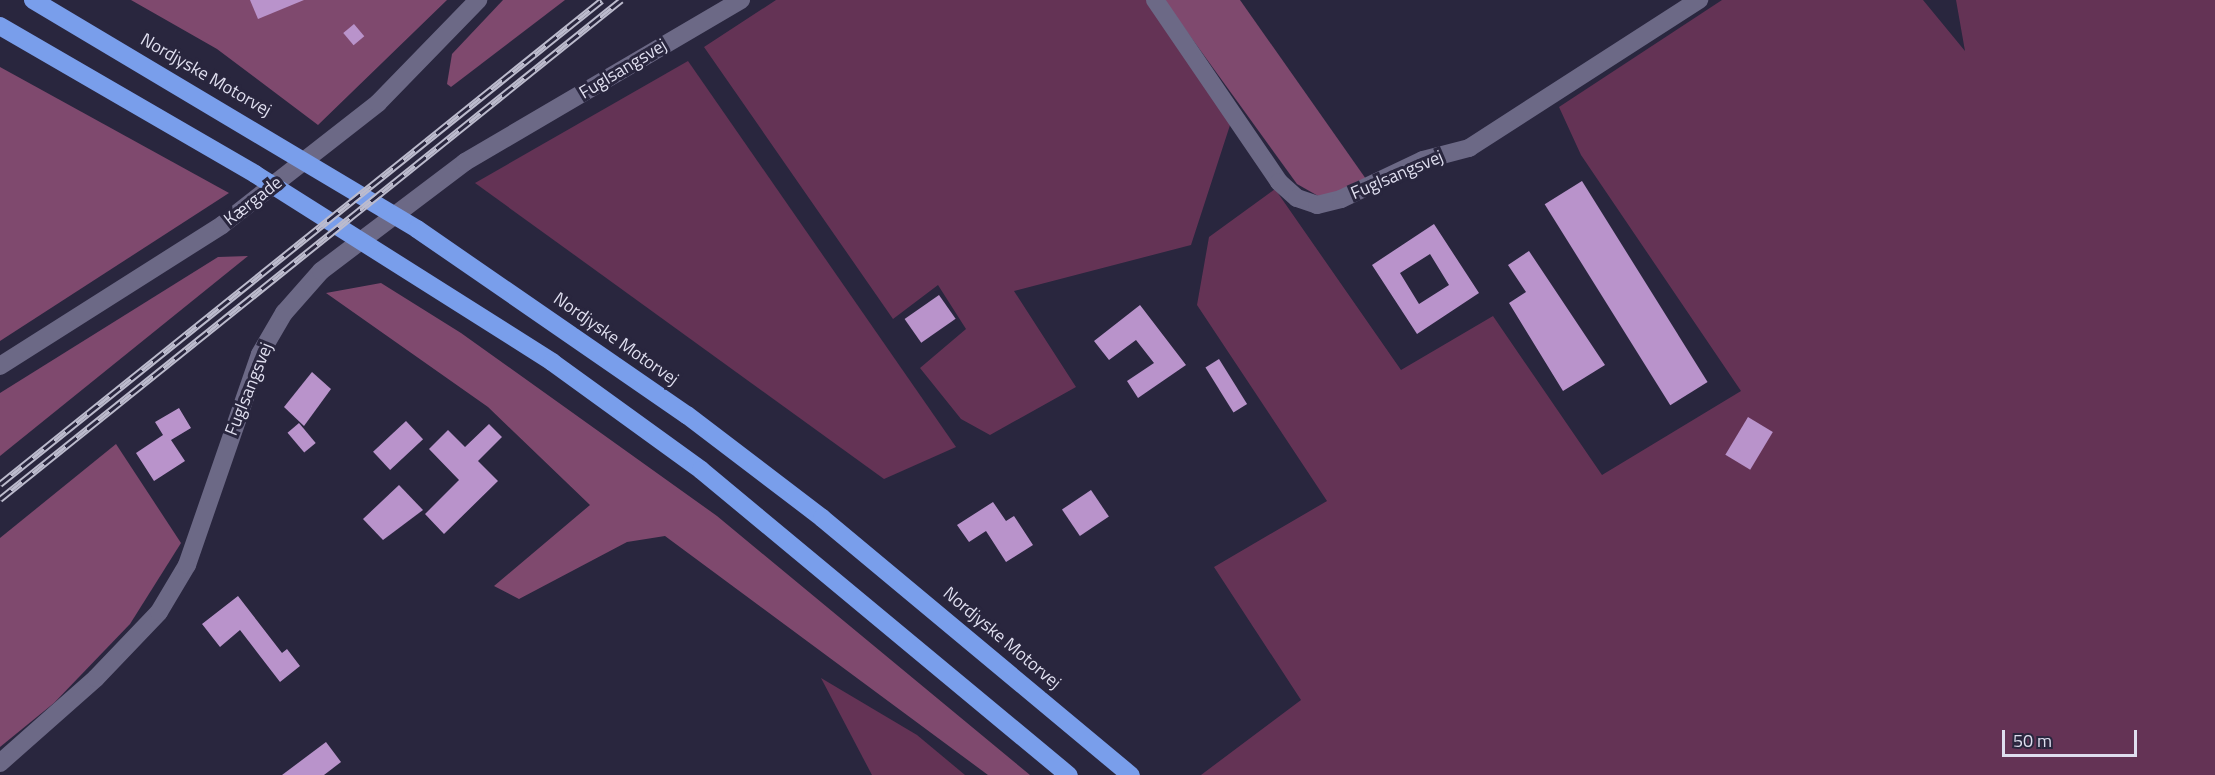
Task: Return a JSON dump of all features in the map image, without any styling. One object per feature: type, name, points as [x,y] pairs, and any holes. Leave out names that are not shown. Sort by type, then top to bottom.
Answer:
[{"type":"highway","name":"Nordjyske Motorvej","points":[[33,0],[288,148],[417,229],[687,415],[822,518],[1131,775]]},
{"type":"highway","points":[[0,26],[255,174],[552,362],[701,470],[977,695],[1070,775]]},
{"type":"highway","points":[[977,695],[1063,775]]},
{"type":"street","name":"Kærgade","points":[[0,366],[222,225],[378,103],[478,0]]},
{"type":"street","name":"Fuglsangsvej","points":[[0,763],[96,678],[159,612],[187,565],[260,354],[284,313],[321,271],[465,162],[741,0]]},
{"type":"street","name":"Fuglsangsvej","points":[[1155,0],[1280,182],[1297,198],[1317,205],[1341,199],[1423,160],[1469,148],[1699,0]]},
{"type":"shaded area","points":[[131,0],[447,0],[318,125],[217,49]]},
{"type":"shaded area","points":[[503,0],[565,0],[451,87],[447,84],[452,54]]},
{"type":"shaded area","points":[[776,0],[1149,0],[1232,119],[1191,245],[1014,291],[1076,387],[990,435],[961,419],[920,368],[966,329],[938,285],[893,319],[704,47]]},
{"type":"shaded area","points":[[1164,0],[1240,0],[1366,179],[1345,192],[1320,197],[1297,184]]},
{"type":"shaded area","points":[[1722,0],[1923,0],[1965,51],[1956,0],[2215,0],[2215,775],[1201,775],[1301,700],[1214,567],[1327,501],[1197,305],[1209,237],[1275,189],[1401,370],[1493,316],[1602,475],[1741,391],[1581,155],[1559,107]]},
{"type":"shaded area","points":[[688,61],[956,447],[884,479],[475,183]]},
{"type":"shaded area","points":[[0,67],[229,193],[0,341]]},
{"type":"shaded area","points":[[248,256],[0,456],[0,393],[218,257]]},
{"type":"shaded area","points":[[381,283],[461,333],[717,516],[1030,775],[988,775],[665,536],[627,542],[519,599],[494,586],[590,505],[488,407],[326,293]]},
{"type":"shaded area","points":[[116,444],[181,543],[130,624],[54,703],[0,747],[0,538]]},
{"type":"shaded area","points":[[821,678],[917,735],[965,775],[872,775]]},
{"type":"building","points":[[250,0],[304,0],[258,19]]},
{"type":"building","points":[[354,24],[364,36],[354,45],[343,33]]},
{"type":"building","points":[[1582,181],[1708,382],[1670,405],[1545,204]]},
{"type":"building","points":[[1434,224],[1479,293],[1417,334],[1372,265]],"holes":[[[1430,254],[1449,285],[1419,304],[1400,273]]]},
{"type":"building","points":[[1529,251],[1605,365],[1563,391],[1509,303],[1526,292],[1508,265]]},
{"type":"building","points":[[939,295],[956,319],[921,343],[905,319]]},
{"type":"building","points":[[1140,305],[1186,365],[1138,398],[1127,381],[1154,363],[1136,340],[1109,360],[1094,341]]},
{"type":"building","points":[[1219,359],[1247,404],[1234,412],[1205,367]]},
{"type":"building","points":[[312,372],[331,389],[304,426],[284,407]]},
{"type":"building","points":[[179,408],[191,428],[171,440],[185,461],[154,481],[136,453],[163,435],[155,422]]},
{"type":"building","points":[[1748,417],[1773,432],[1750,470],[1725,455]]},
{"type":"building","points":[[406,421],[423,439],[390,470],[373,452]]},
{"type":"building","points":[[299,423],[316,443],[304,453],[288,433]]},
{"type":"building","points":[[489,424],[502,437],[478,461],[498,481],[444,534],[425,514],[459,480],[429,449],[448,430],[465,447]]},
{"type":"building","points":[[399,485],[423,510],[383,540],[363,519]]},
{"type":"building","points":[[1091,490],[1109,517],[1080,536],[1062,510]]},
{"type":"building","points":[[993,502],[1006,521],[1014,516],[1033,545],[1006,562],[986,531],[969,542],[957,525]]},
{"type":"building","points":[[238,596],[282,653],[287,649],[300,666],[280,682],[240,630],[220,647],[202,624]]},
{"type":"building","points":[[326,742],[341,762],[324,775],[282,775]]},
{"type":"railway","points":[[0,484],[602,0]]},
{"type":"railway","points":[[0,499],[621,0]]}]
